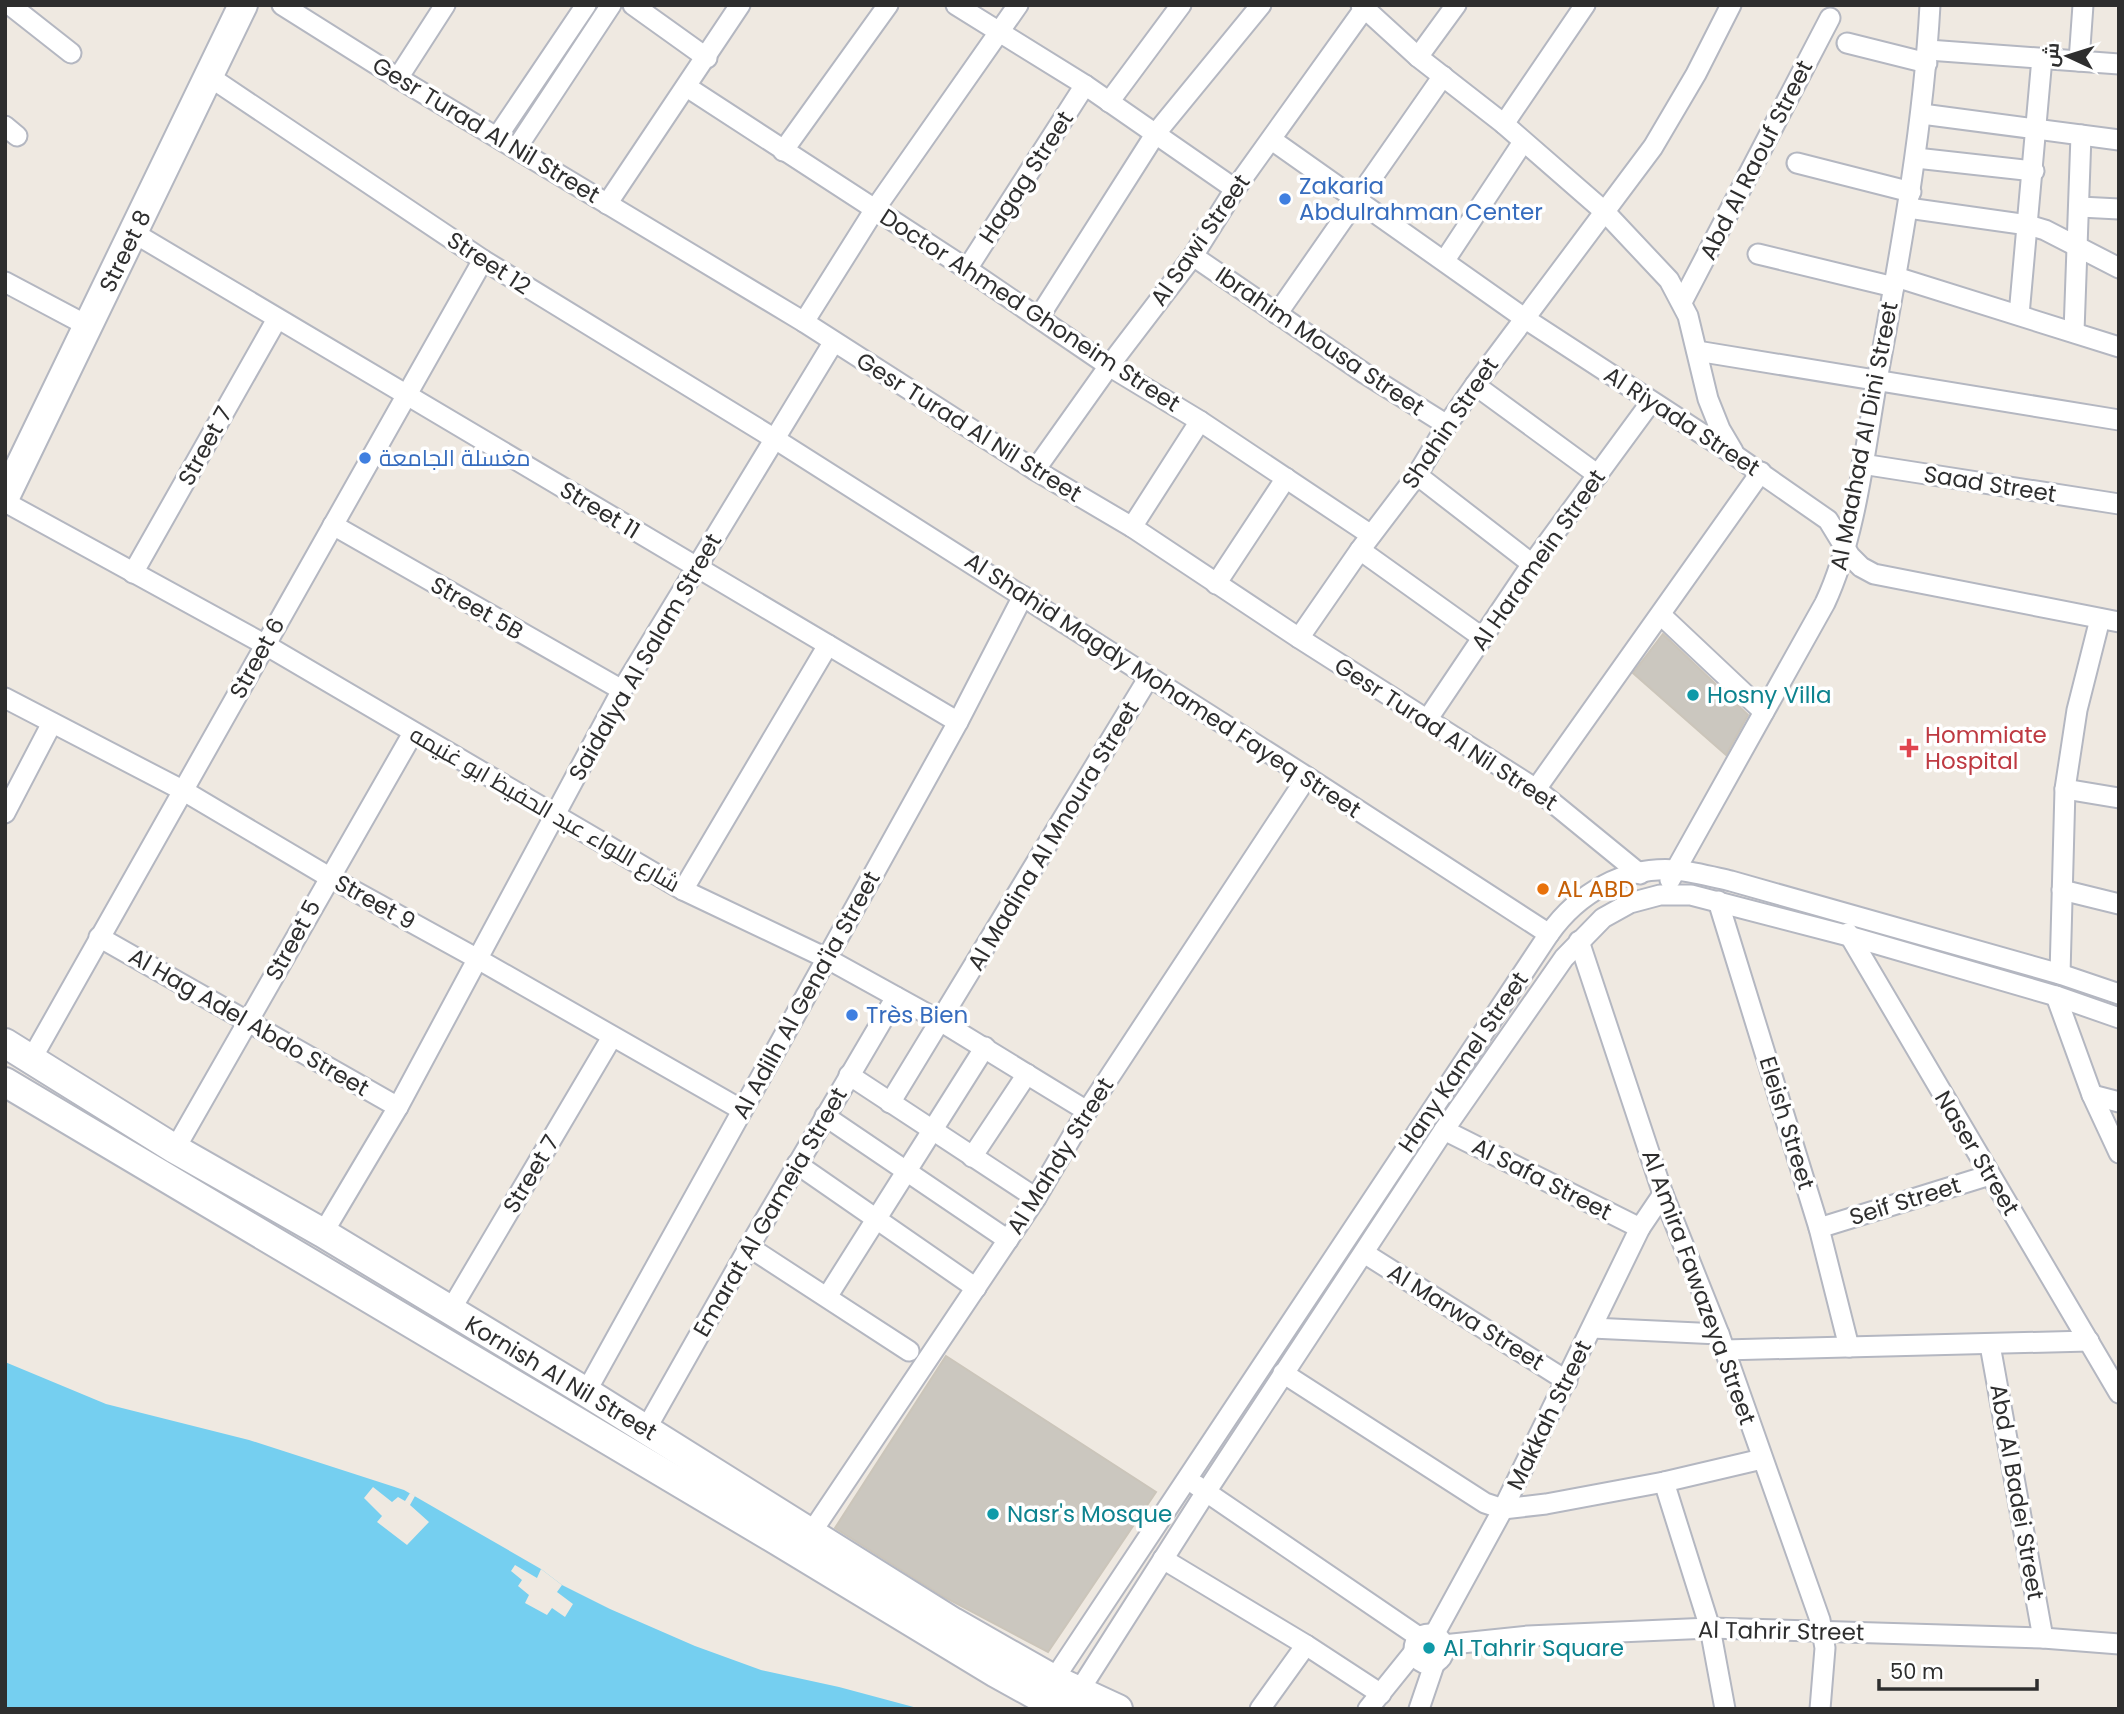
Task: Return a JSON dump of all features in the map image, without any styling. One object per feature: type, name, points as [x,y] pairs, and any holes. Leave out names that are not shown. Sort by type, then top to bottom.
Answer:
[{"type":"main road","name":"Street 8","points":[[5,497],[243,5]]},
{"type":"main road","name":"Kornish Al Nil Street","points":[[5,1042],[175,1149],[323,1233],[646,1429],[953,1622],[1061,1697]]},
{"type":"main road","name":"Kornish Al Nil Street","points":[[5,1082],[996,1673],[1061,1697],[1118,1709]]},
{"type":"street","points":[[10,5],[71,53]]},
{"type":"street","name":"Gesr Turad Al Nil Street","points":[[282,5],[398,78],[804,322],[1035,470],[1132,527],[1299,638],[1536,789],[1640,874]]},
{"type":"street","points":[[398,78],[445,5]]},
{"type":"street","points":[[497,137],[586,5]]},
{"type":"street","points":[[516,149],[611,5]]},
{"type":"street","points":[[633,5],[707,58]]},
{"type":"street","points":[[607,204],[740,5]]},
{"type":"street","points":[[783,151],[888,5]]},
{"type":"street","points":[[956,5],[1085,85],[1235,189]]},
{"type":"street","points":[[804,322],[875,209],[1018,5]]},
{"type":"street","points":[[1109,102],[1181,5]]},
{"type":"street","points":[[1038,317],[1156,133],[1261,5]]},
{"type":"street","points":[[1419,57],[1456,5]]},
{"type":"street","points":[[1504,124],[1585,5]]},
{"type":"street","name":"Shahin Street","points":[[1299,638],[1417,475],[1475,385],[1653,147],[1696,74],[1731,5]]},
{"type":"street","name":"Al Maahad Al Dini Street","points":[[1660,895],[1825,603],[1845,547],[1916,158],[1930,5]]},
{"type":"street","points":[[2079,61],[2083,5]]},
{"type":"street","points":[[1362,7],[1419,57],[1504,124],[1605,212],[1669,280],[1688,316],[1708,399],[1720,429],[1736,456]]},
{"type":"street","name":"Al Sawi Street","points":[[1035,470],[1193,256],[1235,189],[1272,140],[1362,7]]},
{"type":"street","name":"Abd Al Raouf Street","points":[[1682,302],[1830,18]]},
{"type":"street","points":[[1847,43],[1927,57],[2042,58],[2119,64]]},
{"type":"street","points":[[2019,315],[2034,171],[2042,58]]},
{"type":"street","points":[[1277,314],[1443,76]]},
{"type":"street","name":"Street 12","points":[[210,77],[483,260],[775,439]]},
{"type":"street","name":"Hagag Street","points":[[967,269],[1085,85]]},
{"type":"street","name":"Doctor Ahmed Ghoneim Street","points":[[687,87],[967,269],[1110,366],[1286,478],[1483,638]]},
{"type":"street","points":[[1922,114],[2119,140]]},
{"type":"street","points":[[2074,332],[2081,135]]},
{"type":"street","name":"Al Riyada Street","points":[[1272,140],[1524,318],[1761,472],[1828,520],[1861,567],[1874,575],[2109,620]]},
{"type":"street","points":[[1445,260],[1523,142]]},
{"type":"street","points":[[1916,158],[2034,171]]},
{"type":"street","points":[[1797,163],[1909,200],[2045,230],[2119,268]]},
{"type":"street","points":[[2080,207],[2119,209]]},
{"type":"street","name":"Street 11","points":[[134,233],[958,722]]},
{"type":"street","points":[[1758,254],[1895,282],[2019,315],[2119,347]]},
{"type":"street","name":"Ibrahim Mousa Street","points":[[1193,256],[1364,373],[1447,425]]},
{"type":"street","name":"Street 6","points":[[32,1058],[483,260]]},
{"type":"street","points":[[5,282],[88,326]]},
{"type":"street","name":"Street 7","points":[[133,573],[277,319]]},
{"type":"street","name":"Saidalya Al Salam Street","points":[[323,1233],[398,1107],[622,690],[834,343]]},
{"type":"street","points":[[1697,351],[2119,420]]},
{"type":"street","points":[[1475,385],[1598,475]]},
{"type":"street","name":"Al Haramein Street","points":[[1427,720],[1532,564],[1651,402]]},
{"type":"street","points":[[1132,527],[1200,421]]},
{"type":"street","name":"Al Shahid Magdy Mohamed Fayeq Street","points":[[775,439],[1549,934]]},
{"type":"street","name":"Saad Street","points":[[1862,464],[2119,504]]},
{"type":"street","points":[[1536,789],[1761,472]]},
{"type":"street","points":[[1417,475],[1532,564]]},
{"type":"street","points":[[1216,584],[1286,478]]},
{"type":"street","name":"شارع اللواء عبد الحفيظ ابو غنيمه","points":[[5,502],[264,644],[684,890],[826,958],[940,1021],[1087,1111]]},
{"type":"street","name":"Street 5B","points":[[333,525],[622,690]]},
{"type":"street","name":"Al Adilh Al Gena'ia Street","points":[[586,1392],[958,722],[1023,596]]},
{"type":"street","points":[[1661,615],[1764,712]]},
{"type":"street","points":[[2060,974],[2065,789],[2077,710],[2109,620]]},
{"type":"street","points":[[684,890],[828,645]]},
{"type":"street","name":"Al Madina Al Mnoura Street","points":[[890,1103],[1149,677]]},
{"type":"street","name":"Street 9","points":[[5,698],[184,791],[329,877],[743,1110]]},
{"type":"street","points":[[5,813],[52,723]]},
{"type":"street","name":"Street 5","points":[[175,1149],[413,733]]},
{"type":"street","name":"Al Mahdy Street","points":[[811,1533],[1036,1198],[1087,1111],[1307,777]]},
{"type":"street","points":[[2065,789],[2119,798]]},
{"type":"street","name":"Hany Kamel Street","points":[[1061,1697],[1187,1478],[1549,934],[1562,916],[1587,894],[1617,879],[1676,870],[1731,880],[2060,974],[2119,994]]},
{"type":"street","points":[[2062,890],[2119,904]]},
{"type":"street","name":"Hany Kamel Street","points":[[1061,1697],[1163,1559],[1439,1138],[1564,958],[1604,918],[1630,902],[1660,895],[1691,895],[1849,936],[2056,996],[2119,1018]]},
{"type":"street","name":"Eleish Street","points":[[1718,901],[1819,1228],[1849,1347]]},
{"type":"street","name":"Naser Street","points":[[1840,911],[1849,936],[2119,1393]]},
{"type":"street","name":"Al Hag Adel Abdo Street","points":[[99,937],[398,1107]]},
{"type":"street","name":"Al Amira Fawazeya Street","points":[[1579,941],[1663,1194],[1721,1342],[1823,1631],[1825,1648],[1820,1709]]},
{"type":"street","points":[[2056,996],[2092,1095],[2119,1153]]},
{"type":"street","name":"Emarat Al Gameia Street","points":[[646,1429],[896,997]]},
{"type":"street","name":"Street 7","points":[[450,1311],[612,1037]]},
{"type":"street","points":[[827,1297],[985,1047]]},
{"type":"street","points":[[972,1157],[1027,1074]]},
{"type":"street","points":[[849,1075],[1036,1198]]},
{"type":"street","points":[[2092,1095],[2119,1102]]},
{"type":"street","points":[[825,1116],[1008,1240]]},
{"type":"street","name":"Al Safa Street","points":[[1416,1133],[1439,1138],[1640,1228]]},
{"type":"street","points":[[797,1164],[976,1288]]},
{"type":"street","name":"Seif Street","points":[[1819,1228],[1990,1175]]},
{"type":"street","name":"Makkah Street","points":[[1419,1709],[1429,1646],[1503,1509],[1640,1228],[1663,1194]]},
{"type":"street","points":[[749,1247],[909,1350]]},
{"type":"street","name":"Al Marwa Street","points":[[1364,1253],[1567,1381]]},
{"type":"street","points":[[1592,1328],[1721,1342],[1849,1347],[2089,1341]]},
{"type":"street","name":"Abd Al Badei Street","points":[[1990,1345],[2043,1638]]},
{"type":"street","points":[[1283,1373],[1485,1503],[1503,1509],[1590,1497],[1762,1459]]},
{"type":"street","points":[[1187,1478],[1429,1646],[1368,1709]]},
{"type":"street","points":[[1664,1482],[1710,1628],[1725,1709]]},
{"type":"street","points":[[1163,1559],[1306,1645],[1381,1694]]},
{"type":"street","name":"Al Tahrir Street","points":[[1429,1646],[1528,1636],[1710,1628],[2043,1638],[2119,1644]]},
{"type":"street","points":[[1260,1709],[1306,1645]]},
{"type":"water","points":[[5,1362],[106,1404],[249,1440],[404,1490],[541,1569],[562,1585],[695,1646],[761,1670],[921,1709],[5,1709]]},
{"type":"pier","points":[[373,1487],[392,1502],[398,1497],[405,1501],[410,1493],[415,1496],[410,1505],[429,1522],[407,1545],[377,1522],[382,1516],[364,1498]]},
{"type":"pier","points":[[515,1565],[537,1578],[541,1569],[562,1585],[557,1592],[573,1604],[565,1617],[552,1608],[547,1615],[525,1603],[529,1595],[518,1586],[522,1580],[511,1571]]},
{"type":"building","name":"Hosny Villa","points":[[1663,634],[1748,715],[1726,755],[1633,673]]},
{"type":"building","name":"Nasr's Mosque","points":[[946,1356],[1156,1492],[1048,1652],[944,1597],[835,1528]]},
{"type":"place","name":"Zakaria Abdulrahman Center","points":[[1285,199]]},
{"type":"place","name":"مغسلة الجامعة","points":[[365,458]]},
{"type":"place","name":"Hosny Villa","points":[[1693,695]]},
{"type":"place","name":"Hommiate Hospital","points":[[1909,748]]},
{"type":"place","name":"AL ABD","points":[[1543,889]]},
{"type":"place","name":"Très Bien","points":[[852,1015]]},
{"type":"place","name":"Nasr's Mosque","points":[[993,1514]]},
{"type":"place","name":"Al Tahrir Square","points":[[1429,1648]]}]
